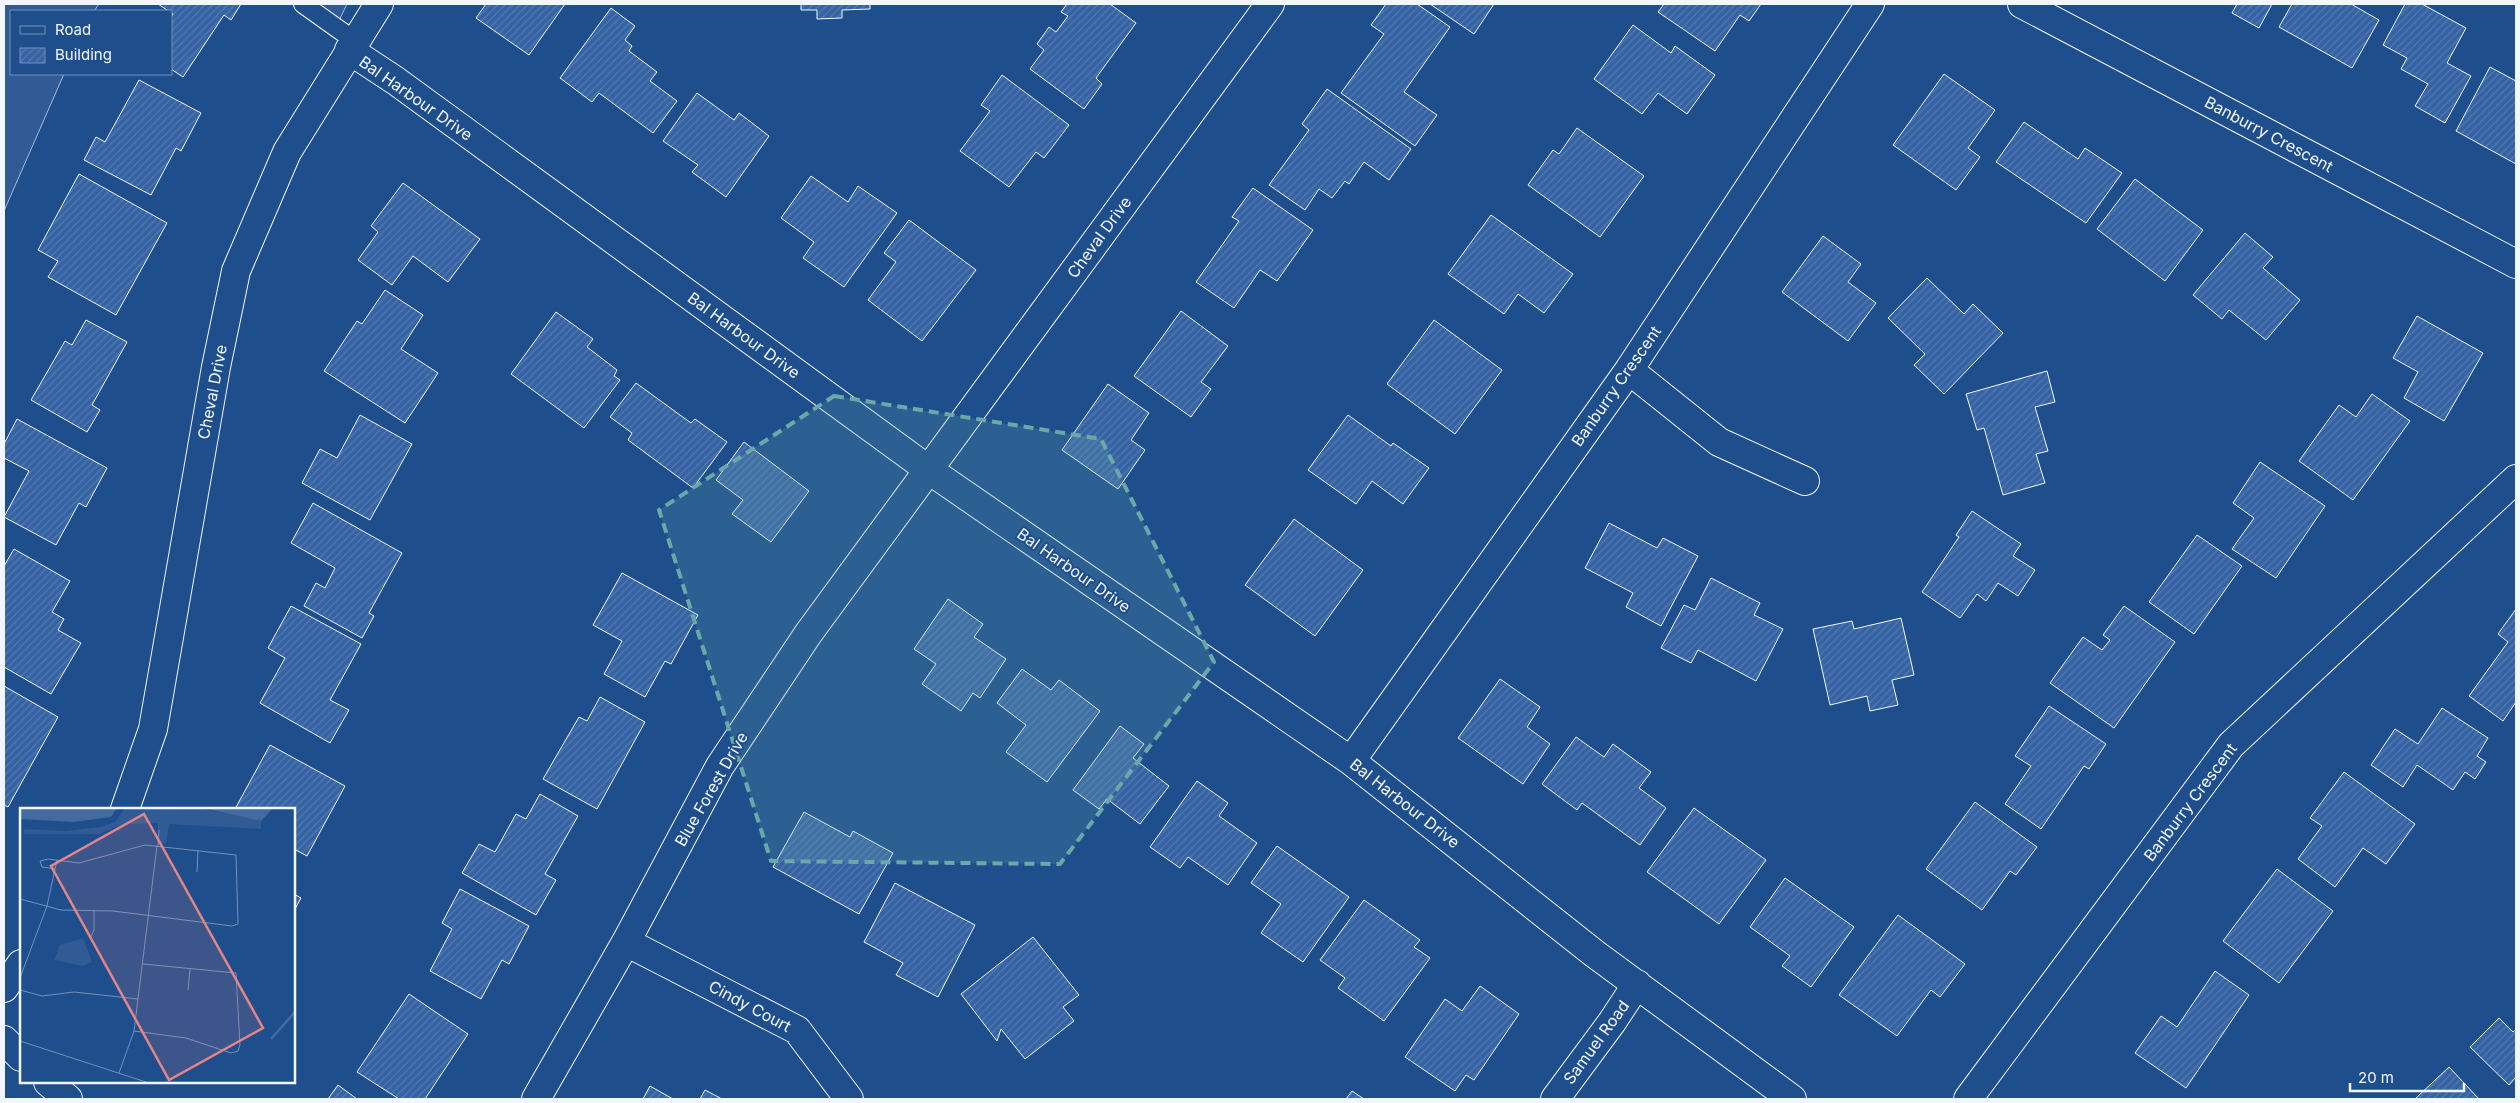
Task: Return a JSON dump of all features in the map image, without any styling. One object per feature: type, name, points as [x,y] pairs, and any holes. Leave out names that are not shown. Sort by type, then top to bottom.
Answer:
[{"type":"street","name":"Cheval Drive","points":[[125,808],[152,729],[216,367],[236,271],[287,152],[379,4]]},
{"type":"street","name":"Cheval Drive","points":[[928,470],[1270,4]]},
{"type":"street","name":"Banburry Crescent","points":[[1351,761],[1628,370],[1870,4]]},
{"type":"street","name":"Banburry Crescent","points":[[2022,4],[2516,264]]},
{"type":"street","name":"Bal Harbour Drive","points":[[352,45],[396,81],[928,470],[1351,761],[1595,954],[1792,1099]]},
{"type":"street","points":[[1628,370],[1718,442],[1805,481]]},
{"type":"street","name":"Blue Forest Drive","points":[[536,1099],[626,942],[720,766],[808,634],[928,470]]},
{"type":"street","name":"Banburry Crescent","points":[[1968,1099],[2231,745],[2516,479]]},
{"type":"street","name":"Cindy Court","points":[[626,942],[796,1030],[849,1099]]},
{"type":"street","points":[[4,988],[20,965]]},
{"type":"street","name":"Samuel Road","points":[[1555,1099],[1612,1022],[1637,984]]},
{"type":"street","points":[[4,1040],[20,1056]]},
{"type":"lane","points":[[303,4],[352,45]]},
{"type":"highlighted area","points":[[834,396],[1101,439],[1214,662],[1060,864],[771,861],[659,510]]},
{"type":"shaded area","points":[[4,4],[99,4],[95,10],[10,10],[10,75],[64,75],[4,211]]},
{"type":"shaded area","points":[[292,4],[347,4],[334,31]]},
{"type":"building","points":[[158,4],[241,4],[231,20],[224,15],[183,77],[172,70],[173,14],[172,10],[167,10]]},
{"type":"building","points":[[486,4],[565,4],[529,55],[476,18]]},
{"type":"building","points":[[801,4],[870,4],[870,9],[842,10],[842,18],[817,19],[817,10],[801,10]]},
{"type":"building","points":[[1067,4],[1110,4],[1136,23],[1096,78],[1102,84],[1084,109],[1030,69],[1044,50],[1037,44],[1049,27],[1056,32],[1068,16],[1061,12]]},
{"type":"building","points":[[1386,4],[1417,4],[1450,27],[1404,92],[1437,115],[1415,146],[1341,93],[1384,34],[1371,25]]},
{"type":"building","points":[[1430,4],[1494,4],[1474,34]]},
{"type":"building","points":[[1664,4],[1761,4],[1749,21],[1740,15],[1715,51],[1658,12]]},
{"type":"building","points":[[2237,4],[2272,4],[2259,28],[2232,13]]},
{"type":"building","points":[[2292,4],[2351,4],[2379,20],[2352,68],[2279,27]]},
{"type":"building","points":[[2405,4],[2422,4],[2466,28],[2447,63],[2471,76],[2445,123],[2415,106],[2428,84],[2401,69],[2407,58],[2383,45]]},
{"type":"building","points":[[611,8],[635,26],[625,40],[632,46],[629,51],[657,72],[650,81],[677,101],[653,133],[599,93],[592,102],[560,78]]},
{"type":"building","points":[[1633,25],[1671,53],[1675,46],[1715,75],[1687,114],[1658,93],[1642,114],[1594,79]]},
{"type":"building","points":[[2490,67],[2516,81],[2516,164],[2456,131]]},
{"type":"building","points":[[1944,74],[1995,110],[1968,148],[1980,157],[1956,190],[1893,145]]},
{"type":"building","points":[[1002,75],[1069,125],[1044,158],[1036,152],[1009,187],[960,151],[990,111],[981,105]]},
{"type":"building","points":[[139,80],[201,113],[181,151],[176,148],[151,195],[84,160],[96,137],[105,142]]},
{"type":"building","points":[[1327,89],[1411,149],[1389,180],[1364,162],[1349,184],[1345,181],[1332,198],[1319,189],[1305,210],[1269,185],[1309,130],[1302,124]]},
{"type":"building","points":[[697,93],[734,120],[739,113],[769,136],[726,197],[692,172],[698,165],[663,141]]},
{"type":"building","points":[[2024,122],[2078,159],[2085,148],[2122,173],[2086,223],[1996,162]]},
{"type":"building","points":[[1577,128],[1644,176],[1600,237],[1528,185],[1553,150],[1559,154]]},
{"type":"building","points":[[79,174],[167,223],[116,315],[48,277],[58,261],[38,250]]},
{"type":"building","points":[[811,176],[848,202],[858,186],[897,213],[844,287],[803,258],[814,242],[781,218]]},
{"type":"building","points":[[2135,179],[2203,230],[2165,281],[2097,229]]},
{"type":"building","points":[[403,183],[480,239],[448,282],[413,256],[392,285],[358,260],[378,232],[371,226]]},
{"type":"building","points":[[1253,188],[1313,230],[1277,281],[1260,270],[1234,308],[1196,282],[1239,221],[1232,217]]},
{"type":"building","points":[[1491,215],[1573,274],[1544,313],[1518,294],[1504,314],[1448,274]]},
{"type":"building","points":[[909,220],[976,270],[922,341],[868,300],[896,262],[884,253]]},
{"type":"building","points":[[2245,233],[2273,257],[2263,268],[2300,300],[2266,340],[2229,310],[2222,319],[2193,295]]},
{"type":"building","points":[[1823,236],[1861,264],[1848,282],[1876,303],[1848,341],[1782,292]]},
{"type":"building","points":[[1927,278],[1964,314],[1973,304],[2003,333],[1944,394],[1914,365],[1925,354],[1888,318]]},
{"type":"building","points":[[385,290],[423,315],[401,349],[438,373],[405,423],[324,371],[357,321],[362,324]]},
{"type":"building","points":[[1181,311],[1228,346],[1201,382],[1211,389],[1191,417],[1134,376]]},
{"type":"building","points":[[556,312],[593,339],[587,347],[617,370],[614,376],[620,380],[584,428],[511,374]]},
{"type":"building","points":[[2417,316],[2483,353],[2444,421],[2404,398],[2418,372],[2393,358]]},
{"type":"building","points":[[86,320],[127,342],[92,405],[100,410],[87,432],[31,400],[65,341],[72,345]]},
{"type":"building","points":[[1434,320],[1502,370],[1455,434],[1387,384]]},
{"type":"building","points":[[2047,371],[2055,402],[2035,407],[2048,451],[2036,454],[2045,483],[2003,495],[1984,428],[1977,430],[1966,394]]},
{"type":"building","points":[[636,383],[691,423],[695,419],[727,442],[693,488],[628,440],[632,433],[610,417]]},
{"type":"building","points":[[1108,384],[1149,413],[1131,440],[1145,450],[1118,489],[1062,450]]},
{"type":"building","points":[[2372,394],[2410,421],[2353,500],[2299,461],[2339,405],[2356,417]]},
{"type":"building","points":[[360,415],[412,444],[370,520],[302,483],[320,449],[337,458]]},
{"type":"building","points":[[1348,415],[1391,446],[1393,443],[1429,468],[1403,504],[1372,481],[1356,504],[1308,470]]},
{"type":"building","points":[[17,419],[107,468],[86,507],[79,503],[56,545],[4,517],[29,471],[4,458],[4,444]]},
{"type":"building","points":[[744,442],[809,491],[771,542],[732,514],[743,500],[716,480]]},
{"type":"building","points":[[2260,462],[2325,506],[2276,578],[2232,549],[2254,518],[2233,503]]},
{"type":"building","points":[[313,503],[402,553],[369,613],[374,616],[362,638],[304,606],[316,583],[325,588],[335,568],[291,543]]},
{"type":"building","points":[[1972,511],[2021,544],[2013,556],[2035,570],[2018,596],[1998,583],[1986,601],[1977,594],[1960,618],[1922,592],[1959,537],[1956,535]]},
{"type":"building","points":[[1294,519],[1363,570],[1315,636],[1245,585]]},
{"type":"building","points":[[1609,523],[1657,548],[1663,538],[1698,556],[1661,626],[1626,607],[1633,593],[1585,568]]},
{"type":"building","points":[[2197,535],[2242,566],[2194,634],[2149,602]]},
{"type":"building","points":[[14,549],[70,581],[52,612],[64,619],[58,630],[81,643],[51,694],[4,667],[4,566]]},
{"type":"building","points":[[622,573],[698,615],[671,664],[665,661],[645,697],[604,674],[622,641],[593,625]]},
{"type":"building","points":[[1711,578],[1760,603],[1754,615],[1783,629],[1756,681],[1698,650],[1691,663],[1661,648],[1684,605],[1695,610]]},
{"type":"building","points":[[948,599],[983,624],[974,637],[1006,659],[980,698],[973,693],[961,711],[922,684],[936,664],[914,649]]},
{"type":"building","points":[[291,606],[361,644],[330,700],[349,710],[330,743],[260,703],[285,658],[268,648]]},
{"type":"building","points":[[2124,606],[2175,642],[2114,728],[2050,683],[2083,637],[2102,650],[2110,640],[2103,635]]},
{"type":"building","points":[[2516,609],[2516,702],[2503,721],[2469,696],[2508,642],[2498,634]]},
{"type":"building","points":[[1901,618],[1914,675],[1892,680],[1898,705],[1870,711],[1867,696],[1830,705],[1813,629],[1852,621],[1854,629]]},
{"type":"building","points":[[1022,669],[1051,690],[1059,680],[1100,711],[1047,782],[1006,752],[1026,725],[997,703]]},
{"type":"building","points":[[1500,679],[1540,707],[1527,727],[1550,744],[1523,784],[1458,738]]},
{"type":"building","points":[[4,686],[58,717],[8,807],[4,805]]},
{"type":"building","points":[[600,697],[645,722],[597,809],[543,779],[579,717],[587,721]]},
{"type":"building","points":[[2049,706],[2106,744],[2089,769],[2084,766],[2041,829],[2005,804],[2031,766],[2015,756]]},
{"type":"building","points":[[2442,708],[2488,738],[2477,756],[2486,762],[2475,779],[2465,772],[2453,790],[2417,765],[2403,787],[2371,765],[2395,729],[2418,744]]},
{"type":"building","points":[[1120,726],[1144,744],[1133,758],[1169,786],[1140,824],[1107,799],[1099,809],[1073,790]]},
{"type":"building","points":[[1576,737],[1604,757],[1613,744],[1651,772],[1639,788],[1666,808],[1640,845],[1582,803],[1577,810],[1542,784]]},
{"type":"building","points":[[270,745],[345,786],[307,856],[295,850],[295,808],[236,808]]},
{"type":"building","points":[[2344,772],[2415,824],[2386,864],[2363,848],[2335,887],[2298,859],[2322,826],[2310,818]]},
{"type":"building","points":[[1197,781],[1228,803],[1219,816],[1257,843],[1228,885],[1188,857],[1180,868],[1150,847]]},
{"type":"building","points":[[540,794],[578,816],[545,874],[556,880],[536,915],[462,873],[479,844],[495,852],[516,814],[526,819]]},
{"type":"building","points":[[1975,802],[2037,847],[2016,875],[2010,871],[1982,910],[1926,869]]},
{"type":"building","points":[[1694,808],[1766,860],[1719,924],[1647,872]]},
{"type":"building","points":[[804,812],[850,837],[853,831],[893,853],[859,914],[773,867]]},
{"type":"building","points":[[1277,846],[1349,897],[1303,962],[1261,933],[1281,904],[1251,883]]},
{"type":"building","points":[[2277,869],[2333,911],[2279,983],[2223,941]]},
{"type":"building","points":[[1785,878],[1854,927],[1811,987],[1782,966],[1790,956],[1750,927]]},
{"type":"building","points":[[895,883],[975,925],[938,997],[896,975],[903,963],[864,942]]},
{"type":"building","points":[[460,889],[529,926],[509,964],[502,960],[481,999],[430,971],[452,929],[442,923]]},
{"type":"building","points":[[295,895],[301,898],[295,909]]},
{"type":"building","points":[[1364,900],[1420,940],[1414,947],[1430,958],[1384,1021],[1338,988],[1345,978],[1320,960]]},
{"type":"building","points":[[1898,915],[1965,964],[1940,997],[1931,990],[1897,1036],[1839,995]]},
{"type":"building","points":[[1033,937],[1079,995],[1063,1007],[1074,1021],[1025,1059],[1001,1029],[997,1041],[961,994]]},
{"type":"building","points":[[2215,971],[2249,995],[2186,1088],[2135,1053],[2161,1016],[2177,1027]]},
{"type":"building","points":[[1480,986],[1519,1014],[1474,1080],[1466,1075],[1455,1091],[1405,1057],[1445,999],[1462,1011]]},
{"type":"building","points":[[409,994],[468,1034],[425,1099],[399,1099],[357,1072]]},
{"type":"building","points":[[2499,1018],[2513,1032],[2516,1029],[2516,1077],[2509,1085],[2470,1047]]},
{"type":"building","points":[[2449,1067],[2479,1099],[2415,1099]]},
{"type":"building","points":[[338,1085],[357,1099],[328,1099]]},
{"type":"building","points":[[650,1086],[673,1099],[643,1099]]},
{"type":"building","points":[[705,1090],[722,1099],[700,1099]]},
{"type":"building","points":[[1352,1091],[1364,1099],[1346,1099]]}]
